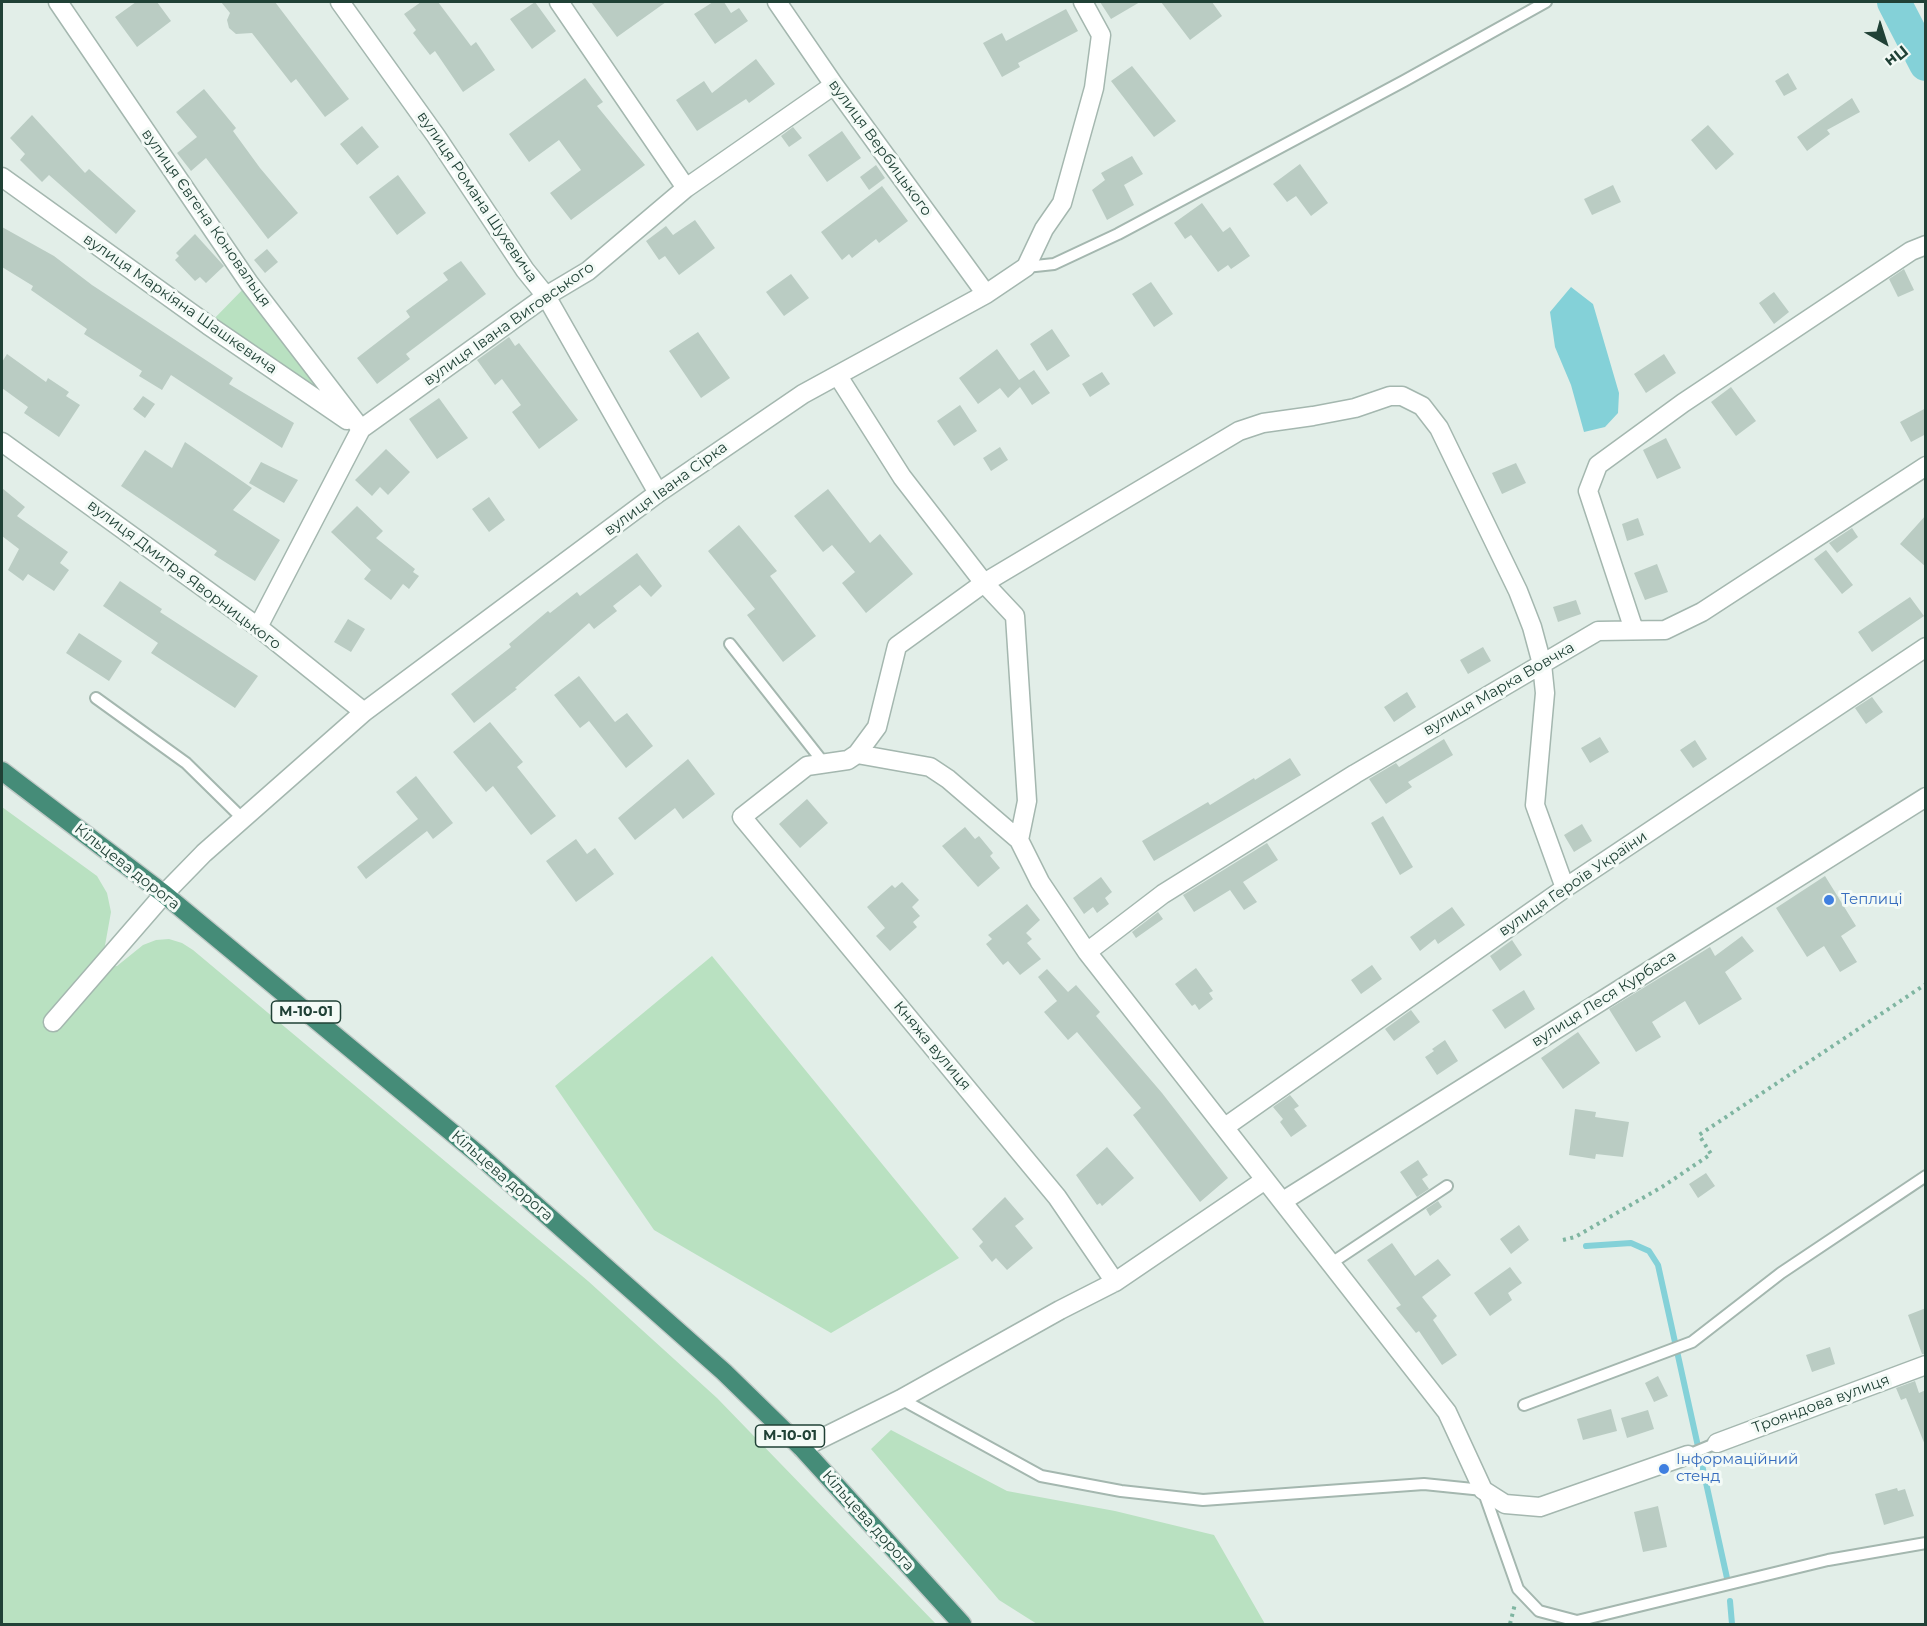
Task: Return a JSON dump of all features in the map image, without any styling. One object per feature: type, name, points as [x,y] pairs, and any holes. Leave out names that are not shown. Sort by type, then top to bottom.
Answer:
[{"type":"highway","name":"Кільцева дорога","points":[[2,771],[164,894],[479,1155],[724,1372],[802,1448],[962,1624]]},
{"type":"street","name":"вулиця Євгена Коновальця","points":[[58,2],[249,283],[361,429]]},
{"type":"street","name":"вулиця Романа Шухевича","points":[[340,2],[436,136],[525,270],[546,296],[658,493]]},
{"type":"street","points":[[559,2],[686,188]]},
{"type":"street","name":"вулиця Вербицького","points":[[777,2],[834,85],[986,294]]},
{"type":"street","points":[[1026,267],[1044,229],[1062,203],[1094,88],[1101,35],[1083,2]]},
{"type":"street","name":"вулиця Івана Виговського","points":[[258,627],[361,429],[546,296],[588,271],[686,188],[834,85]]},
{"type":"street","name":"вулиця Маркіяна Шашкевича","points":[[2,177],[199,319],[361,429]]},
{"type":"street","points":[[1634,630],[1588,491],[1598,465],[1683,403],[1911,251],[1926,245]]},
{"type":"street","name":"вулиця Івана Сірка","points":[[53,1022],[164,894],[204,853],[364,712],[658,493],[802,394],[986,294],[1026,267]]},
{"type":"street","points":[[838,376],[902,477],[984,583],[1015,616],[1027,801],[1019,840]]},
{"type":"street","points":[[823,762],[848,760],[856,754],[877,727],[897,646],[984,583],[1239,431],[1263,423],[1355,408],[1390,396],[1402,396],[1422,406],[1439,428],[1518,591],[1542,664],[1545,693],[1535,805],[1565,888]]},
{"type":"street","name":"вулиця Дмитра Яворницького","points":[[2,442],[258,627],[364,712]]},
{"type":"street","name":"вулиця Марка Вовчка","points":[[1087,952],[1163,894],[1355,774],[1598,631],[1665,630],[1702,612],[1926,466]]},
{"type":"street","name":"вулиця Героїв України","points":[[1225,1127],[1565,888],[1926,647]]},
{"type":"street","points":[[856,754],[930,767],[948,779],[1019,840],[1040,882],[1087,952],[1447,1412],[1483,1490],[1505,1504],[1539,1507],[1688,1455]]},
{"type":"street","name":"Княжа вулиця","points":[[823,762],[807,766],[742,817],[1057,1197],[1115,1282]]},
{"type":"street","name":"вулиця Леся Курбаса","points":[[1283,1201],[1926,797]]},
{"type":"street","points":[[802,1448],[901,1399],[1060,1310],[1115,1282],[1265,1180]]},
{"type":"street","name":"Трояндова вулиця","points":[[1717,1443],[1926,1365]]},
{"type":"lane","points":[[1026,267],[1054,264],[1118,234],[1546,2]]},
{"type":"lane","points":[[730,644],[823,762]]},
{"type":"lane","points":[[96,698],[186,763],[243,819]]},
{"type":"lane","points":[[1524,1405],[1692,1342],[1781,1274],[1926,1176]]},
{"type":"lane","points":[[1330,1264],[1447,1186]]},
{"type":"lane","points":[[901,1399],[1041,1476],[1120,1491],[1203,1500],[1424,1484],[1483,1490],[1518,1589],[1539,1611],[1577,1621],[1828,1560],[1926,1543]]},
{"type":"lane","points":[[1688,1455],[1717,1443]]},
{"type":"path","points":[[1563,1240],[1585,1232],[1662,1187],[1711,1154],[1699,1135],[1926,984]]},
{"type":"green space","points":[[249,283],[361,429],[208,325]]},
{"type":"green space","points":[[2,807],[97,876],[107,893],[111,912],[104,951],[107,967],[117,966],[143,945],[156,940],[169,939],[193,950],[588,1281],[717,1398],[936,1624],[2,1624]]},
{"type":"green space","points":[[712,956],[959,1258],[831,1333],[654,1230],[555,1086]]},
{"type":"green space","points":[[891,1430],[1007,1491],[1115,1511],[1214,1535],[1265,1624],[1037,1624],[999,1600],[871,1449]]},
{"type":"water","points":[[1571,287],[1593,304],[1619,393],[1618,413],[1605,427],[1584,432],[1571,385],[1555,347],[1550,312]]},
{"type":"building","points":[[136,2],[157,2],[171,21],[137,47],[115,17]]},
{"type":"building","points":[[221,2],[275,2],[349,99],[325,117],[296,79],[291,83],[252,33],[236,34],[229,28],[227,20],[230,13]]},
{"type":"building","points":[[421,2],[438,2],[471,46],[476,42],[495,70],[463,92],[435,51],[430,55],[413,33],[416,30],[404,14]]},
{"type":"building","points":[[535,2],[556,31],[532,49],[510,19]]},
{"type":"building","points":[[591,2],[666,2],[617,37]]},
{"type":"building","points":[[713,2],[724,2],[731,13],[739,8],[748,21],[715,44],[694,14]]},
{"type":"building","points":[[1100,2],[1140,2],[1111,19]]},
{"type":"building","points":[[1161,2],[1212,2],[1222,16],[1190,40]]},
{"type":"building","points":[[1066,9],[1078,31],[1018,63],[1020,67],[1002,77],[983,43],[1002,33],[1006,41]]},
{"type":"building","points":[[756,59],[775,84],[749,103],[746,99],[697,131],[676,100],[704,81],[712,93]]},
{"type":"building","points":[[1132,66],[1176,121],[1154,137],[1111,81]]},
{"type":"building","points":[[1788,73],[1797,89],[1784,96],[1775,81]]},
{"type":"building","points":[[585,78],[603,102],[597,106],[645,165],[571,220],[550,193],[581,170],[559,140],[529,162],[509,134]]},
{"type":"building","points":[[204,89],[236,128],[233,131],[260,168],[298,213],[268,239],[206,158],[191,171],[177,153],[197,137],[176,112]]},
{"type":"building","points":[[1852,98],[1860,112],[1827,130],[1830,134],[1807,151],[1797,137]]},
{"type":"building","points":[[32,115],[85,173],[89,169],[136,211],[116,234],[49,175],[42,182],[20,160],[25,154],[10,138]]},
{"type":"building","points":[[1708,125],[1734,154],[1716,170],[1691,140]]},
{"type":"building","points":[[362,126],[379,147],[357,165],[340,144]]},
{"type":"building","points":[[793,127],[802,138],[789,147],[781,136]]},
{"type":"building","points":[[842,131],[861,158],[827,182],[808,155]]},
{"type":"building","points":[[1132,156],[1143,174],[1124,185],[1134,205],[1107,220],[1092,190],[1105,180],[1101,173]]},
{"type":"building","points":[[1300,164],[1328,203],[1311,216],[1296,196],[1287,202],[1273,184]]},
{"type":"building","points":[[876,165],[885,178],[869,190],[860,177]]},
{"type":"building","points":[[398,175],[426,213],[397,235],[369,197]]},
{"type":"building","points":[[1613,185],[1621,202],[1592,215],[1584,199]]},
{"type":"building","points":[[882,186],[908,221],[879,243],[876,239],[852,258],[849,254],[842,260],[821,232]]},
{"type":"building","points":[[1202,203],[1223,232],[1230,227],[1250,256],[1231,269],[1228,265],[1218,272],[1191,235],[1185,239],[1174,223]]},
{"type":"building","points":[[695,220],[715,248],[679,275],[665,256],[659,260],[646,241],[666,226],[673,235]]},
{"type":"building","points":[[2,227],[54,256],[92,285],[233,378],[229,384],[294,423],[282,448],[171,375],[162,390],[139,376],[142,371],[84,334],[87,329],[31,290],[33,286],[2,267]]},
{"type":"building","points":[[195,234],[224,266],[206,283],[200,277],[195,281],[175,260],[179,256],[176,253]]},
{"type":"building","points":[[267,249],[278,262],[265,273],[254,260]]},
{"type":"building","points":[[461,261],[486,294],[406,354],[410,359],[377,384],[357,358],[410,317],[406,311],[448,280],[443,273]]},
{"type":"building","points":[[1904,269],[1914,290],[1898,297],[1889,279]]},
{"type":"building","points":[[791,274],[809,298],[784,316],[766,292]]},
{"type":"building","points":[[1151,282],[1173,314],[1154,327],[1132,294]]},
{"type":"building","points":[[1774,292],[1789,312],[1774,324],[1759,303]]},
{"type":"building","points":[[1052,329],[1070,356],[1047,371],[1030,344]]},
{"type":"building","points":[[698,332],[730,378],[701,398],[669,351]]},
{"type":"building","points":[[509,337],[515,346],[519,343],[578,420],[539,449],[512,412],[521,405],[502,379],[495,385],[477,360]]},
{"type":"building","points":[[997,349],[1019,380],[1034,370],[1050,393],[1032,405],[1020,387],[1008,398],[1000,388],[978,404],[959,378]]},
{"type":"building","points":[[7,354],[46,382],[48,378],[69,392],[66,396],[80,405],[59,437],[24,413],[28,407],[2,388],[2,362]]},
{"type":"building","points":[[1664,354],[1676,373],[1646,393],[1634,374]]},
{"type":"building","points":[[1102,372],[1110,384],[1090,397],[1082,384]]},
{"type":"building","points":[[1731,387],[1756,421],[1736,436],[1711,402]]},
{"type":"building","points":[[143,396],[155,404],[145,418],[133,409]]},
{"type":"building","points":[[439,398],[468,438],[437,459],[409,419]]},
{"type":"building","points":[[960,405],[977,431],[954,446],[937,421]]},
{"type":"building","points":[[1926,408],[1926,434],[1911,442],[1900,422]]},
{"type":"building","points":[[1666,438],[1681,468],[1657,479],[1643,450]]},
{"type":"building","points":[[185,442],[252,488],[233,510],[280,540],[255,581],[214,555],[217,551],[121,486],[145,450],[172,468]]},
{"type":"building","points":[[1000,447],[1008,460],[991,471],[983,458]]},
{"type":"building","points":[[386,449],[410,472],[388,495],[380,487],[372,496],[355,480]]},
{"type":"building","points":[[261,462],[298,480],[284,503],[249,483]]},
{"type":"building","points":[[1516,463],[1526,483],[1502,494],[1492,473]]},
{"type":"building","points":[[2,488],[25,507],[17,516],[68,552],[60,563],[69,570],[54,591],[28,574],[23,581],[8,570],[19,549],[2,536]]},
{"type":"building","points":[[828,489],[870,543],[880,534],[913,574],[866,613],[842,583],[855,572],[832,545],[823,552],[794,516]]},
{"type":"building","points":[[489,497],[505,520],[489,532],[472,509]]},
{"type":"building","points":[[357,506],[383,531],[376,538],[415,569],[413,572],[419,576],[409,589],[403,584],[391,600],[364,579],[371,570],[331,532]]},
{"type":"building","points":[[1926,515],[1926,567],[1900,544]]},
{"type":"building","points":[[1638,518],[1644,535],[1627,541],[1622,524]]},
{"type":"building","points":[[739,525],[777,571],[770,576],[816,636],[783,662],[747,615],[755,609],[708,551]]},
{"type":"building","points":[[1852,528],[1858,537],[1837,553],[1829,543]]},
{"type":"building","points":[[1826,550],[1853,585],[1842,594],[1814,559]]},
{"type":"building","points":[[637,553],[662,586],[651,597],[640,585],[613,606],[617,611],[594,629],[589,623],[515,688],[517,689],[474,723],[451,694],[511,647],[509,644],[548,611],[550,613],[577,592],[580,596]]},
{"type":"building","points":[[1657,564],[1668,592],[1645,600],[1634,573]]},
{"type":"building","points":[[120,581],[162,609],[160,612],[258,676],[235,708],[151,653],[158,643],[103,606]]},
{"type":"building","points":[[1910,597],[1924,616],[1872,652],[1858,632]]},
{"type":"building","points":[[1576,600],[1581,614],[1558,622],[1553,607]]},
{"type":"building","points":[[348,619],[365,629],[351,652],[334,642]]},
{"type":"building","points":[[79,633],[122,661],[109,681],[66,653]]},
{"type":"building","points":[[1483,647],[1491,661],[1468,674],[1460,660]]},
{"type":"building","points":[[579,676],[615,722],[627,713],[653,746],[626,768],[589,721],[580,728],[554,695]]},
{"type":"building","points":[[1407,692],[1416,707],[1394,722],[1384,707]]},
{"type":"building","points":[[1872,697],[1883,712],[1866,724],[1855,708]]},
{"type":"building","points":[[490,722],[523,762],[517,767],[556,816],[531,835],[493,786],[486,792],[453,752]]},
{"type":"building","points":[[1600,737],[1609,752],[1590,763],[1581,748]]},
{"type":"building","points":[[1444,739],[1453,755],[1408,782],[1412,787],[1386,804],[1369,779],[1396,763],[1399,767]]},
{"type":"building","points":[[1695,740],[1707,759],[1693,768],[1680,750]]},
{"type":"building","points":[[1290,758],[1301,775],[1154,861],[1142,841],[1208,802],[1210,805],[1254,778],[1255,780]]},
{"type":"building","points":[[688,759],[715,794],[683,819],[675,808],[635,840],[618,818]]},
{"type":"building","points":[[416,776],[453,823],[433,839],[427,831],[366,879],[357,867],[418,819],[396,792]]},
{"type":"building","points":[[807,799],[828,823],[800,848],[779,824]]},
{"type":"building","points":[[1383,816],[1413,867],[1400,875],[1371,823]]},
{"type":"building","points":[[1582,824],[1592,841],[1574,852],[1564,835]]},
{"type":"building","points":[[965,827],[975,839],[979,836],[993,853],[990,856],[1000,868],[978,887],[942,846]]},
{"type":"building","points":[[576,839],[587,854],[595,848],[614,874],[576,902],[546,861]]},
{"type":"building","points":[[1267,843],[1278,860],[1243,882],[1257,902],[1244,910],[1230,890],[1194,912],[1183,895]]},
{"type":"building","points":[[1825,876],[1856,926],[1841,936],[1857,962],[1840,972],[1824,946],[1807,957],[1776,908]]},
{"type":"building","points":[[1101,877],[1112,892],[1105,898],[1109,904],[1097,913],[1093,907],[1084,914],[1073,898]]},
{"type":"building","points":[[902,882],[919,900],[912,907],[920,916],[913,922],[917,927],[890,951],[876,936],[885,928],[867,907],[892,885],[895,888]]},
{"type":"building","points":[[1027,904],[1040,920],[1026,933],[1032,939],[1027,943],[1041,959],[1020,975],[1008,961],[1003,965],[986,944],[992,939],[988,935]]},
{"type":"building","points":[[1452,907],[1465,925],[1438,944],[1435,939],[1420,951],[1410,937]]},
{"type":"building","points":[[1158,912],[1163,919],[1136,938],[1132,932]]},
{"type":"building","points":[[1742,936],[1754,951],[1725,972],[1742,999],[1699,1025],[1685,1001],[1652,1022],[1661,1037],[1636,1052],[1609,1009],[1710,947],[1715,956]]},
{"type":"building","points":[[1512,940],[1522,955],[1500,971],[1490,956]]},
{"type":"building","points":[[1372,965],[1382,979],[1361,994],[1351,980]]},
{"type":"building","points":[[1196,968],[1213,991],[1209,993],[1213,999],[1199,1010],[1195,1004],[1192,1006],[1175,984]]},
{"type":"building","points":[[1047,969],[1068,992],[1076,985],[1100,1012],[1096,1016],[1162,1093],[1228,1178],[1200,1202],[1133,1115],[1141,1108],[1077,1032],[1068,1040],[1044,1012],[1057,1001],[1038,977]]},
{"type":"building","points":[[1524,990],[1535,1009],[1505,1029],[1492,1010]]},
{"type":"building","points":[[1411,1010],[1420,1022],[1394,1041],[1385,1029]]},
{"type":"building","points":[[1578,1032],[1600,1063],[1563,1089],[1541,1058]]},
{"type":"building","points":[[1445,1040],[1458,1061],[1437,1075],[1425,1057]]},
{"type":"building","points":[[1290,1095],[1299,1106],[1294,1109],[1307,1126],[1291,1137],[1280,1122],[1283,1119],[1273,1107]]},
{"type":"building","points":[[1575,1109],[1596,1112],[1595,1117],[1629,1122],[1623,1157],[1596,1154],[1595,1159],[1569,1155]]},
{"type":"building","points":[[1107,1147],[1134,1178],[1102,1206],[1100,1203],[1097,1205],[1076,1175]]},
{"type":"building","points":[[1418,1160],[1428,1175],[1422,1179],[1429,1189],[1417,1197],[1400,1172]]},
{"type":"building","points":[[1706,1173],[1715,1186],[1698,1198],[1689,1184]]},
{"type":"building","points":[[1005,1197],[1024,1219],[1015,1226],[1033,1248],[1007,1270],[996,1258],[992,1262],[979,1246],[983,1242],[972,1229]]},
{"type":"building","points":[[1438,1201],[1442,1207],[1430,1216],[1426,1209]]},
{"type":"building","points":[[1519,1225],[1529,1240],[1511,1254],[1500,1239]]},
{"type":"building","points":[[1392,1243],[1415,1276],[1438,1259],[1451,1275],[1422,1297],[1437,1316],[1433,1320],[1457,1355],[1442,1365],[1419,1331],[1416,1333],[1396,1308],[1401,1305],[1367,1260]]},
{"type":"building","points":[[1510,1267],[1522,1283],[1508,1293],[1512,1300],[1490,1316],[1474,1293]]},
{"type":"building","points":[[1926,1308],[1926,1354],[1922,1354],[1908,1315]]},
{"type":"building","points":[[1830,1347],[1835,1364],[1812,1372],[1806,1355]]},
{"type":"building","points":[[1658,1376],[1668,1396],[1654,1402],[1645,1383]]},
{"type":"building","points":[[1915,1381],[1919,1393],[1926,1390],[1925,1445],[1906,1398],[1901,1400],[1896,1388]]},
{"type":"building","points":[[1611,1409],[1617,1431],[1583,1440],[1577,1419]]},
{"type":"building","points":[[1648,1410],[1654,1429],[1627,1438],[1621,1418]]},
{"type":"building","points":[[1897,1488],[1898,1491],[1905,1489],[1914,1516],[1884,1525],[1875,1494]]},
{"type":"building","points":[[1658,1506],[1667,1547],[1643,1552],[1634,1512]]},
{"type":"waterway","points":[[1894,2],[1926,64]]},
{"type":"waterway","points":[[1586,1246],[1631,1243],[1649,1251],[1658,1265],[1727,1578]]},
{"type":"waterway","points":[[1730,1601],[1732,1624]]},
{"type":"place","name":"Теплиці","points":[[1829,900]]},
{"type":"place","name":"Інформаційний стенд","points":[[1664,1469]]}]
